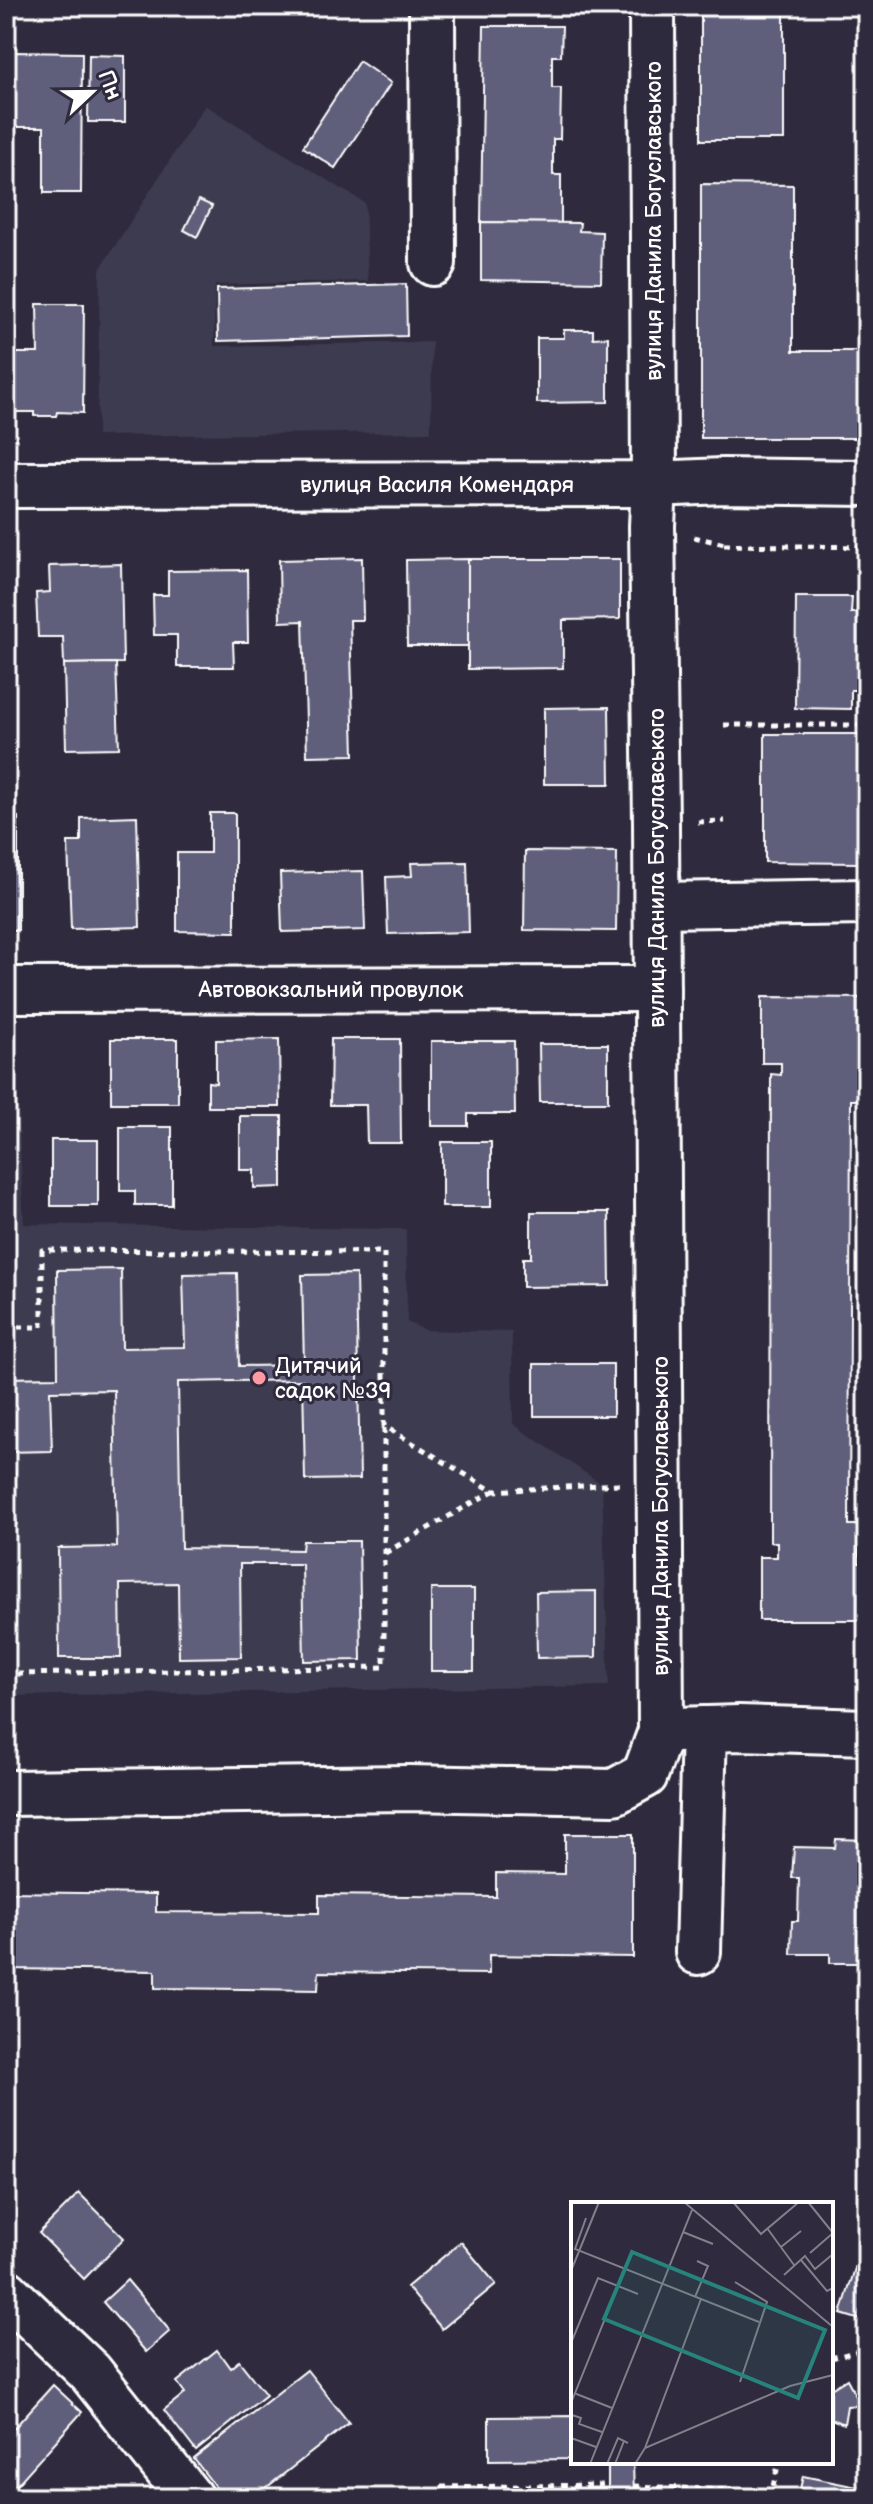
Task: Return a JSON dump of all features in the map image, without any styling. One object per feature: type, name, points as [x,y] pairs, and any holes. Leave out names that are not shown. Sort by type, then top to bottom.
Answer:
[{"type":"street","points":[[432,6],[433,263]]},
{"type":"street","name":"вулиця Данила Богуславського","points":[[652,6],[652,526],[661,1731]]},
{"type":"street","name":"вулиця Василя Комендаря","points":[[6,485],[867,483]]},
{"type":"street","points":[[657,905],[867,902]]},
{"type":"street","name":"Автовокзальний провулок","points":[[6,990],[657,989]]},
{"type":"street","points":[[698,1952],[704,1729]]},
{"type":"street","points":[[6,1793],[409,1788],[614,1792],[645,1775],[661,1731],[867,1732]]},
{"type":"street","points":[[6,2292],[90,2372],[190,2498]]},
{"type":"path","points":[[724,545],[867,547]]},
{"type":"path","points":[[724,725],[867,725]]},
{"type":"path","points":[[6,1327],[42,1327],[42,1250],[384,1252],[384,1667],[17,1674]]},
{"type":"path","points":[[384,1426],[493,1491]]},
{"type":"path","points":[[6,1467],[13,1466],[15,1525]]},
{"type":"path","points":[[384,1554],[493,1491],[602,1484],[660,1485]]},
{"type":"path","points":[[833,2358],[867,2349]]},
{"type":"path","points":[[770,2495],[778,2464]]},
{"type":"path","points":[[441,2487],[608,2485]]},
{"type":"path","points":[[634,2486],[788,2498]]},
{"type":"shaded area","points":[[205,105],[365,203],[368,281],[215,285],[214,346],[432,342],[431,432],[97,436],[100,269]]},
{"type":"shaded area","name":"Дитячий садок №39","points":[[6,1006],[13,1006],[24,1224],[406,1229],[407,1322],[425,1330],[512,1332],[513,1424],[602,1484],[609,1686],[6,1696]]},
{"type":"building","points":[[701,6],[784,6],[784,140],[701,140]]},
{"type":"building","points":[[484,26],[562,26],[561,56],[552,56],[552,88],[561,88],[560,139],[553,139],[553,175],[561,175],[561,223],[481,222]]},
{"type":"building","points":[[14,52],[82,53],[81,193],[44,193],[44,127],[13,127]]},
{"type":"building","points":[[89,55],[125,56],[125,122],[88,122]]},
{"type":"building","points":[[359,61],[391,83],[335,168],[303,147]]},
{"type":"building","points":[[701,184],[793,185],[793,351],[867,351],[867,438],[701,438]]},
{"type":"building","points":[[199,200],[212,206],[197,237],[184,230]]},
{"type":"building","points":[[481,222],[580,223],[579,231],[602,232],[601,282],[481,280]]},
{"type":"building","points":[[406,284],[407,336],[218,341],[217,289]]},
{"type":"building","points":[[37,304],[84,304],[83,413],[57,412],[56,416],[34,416],[34,412],[12,412],[12,353],[38,353]]},
{"type":"building","points":[[564,330],[593,330],[593,338],[608,337],[608,402],[537,403],[537,338],[564,338]]},
{"type":"building","points":[[362,558],[363,620],[350,620],[354,755],[307,756],[303,621],[280,622],[279,560]]},
{"type":"building","points":[[468,559],[620,559],[620,619],[563,620],[563,668],[468,669]]},
{"type":"building","points":[[468,559],[468,646],[407,646],[406,560]]},
{"type":"building","points":[[121,564],[123,663],[64,664],[63,637],[38,637],[36,593],[50,592],[49,566]]},
{"type":"building","points":[[247,570],[248,642],[233,642],[234,667],[177,667],[177,635],[154,635],[153,595],[168,595],[168,571]]},
{"type":"building","points":[[796,597],[852,597],[851,613],[867,613],[867,690],[851,690],[851,709],[795,708]]},
{"type":"building","points":[[116,663],[119,748],[66,749],[64,664]]},
{"type":"building","points":[[609,707],[610,784],[544,784],[544,708]]},
{"type":"building","points":[[765,734],[859,734],[859,863],[765,862]]},
{"type":"building","points":[[210,813],[235,813],[235,932],[177,931],[177,853],[210,853]]},
{"type":"building","points":[[137,816],[140,927],[71,929],[68,842],[81,842],[81,818]]},
{"type":"building","points":[[6,817],[18,817],[18,930],[6,930]]},
{"type":"building","points":[[525,851],[617,852],[616,931],[524,930]]},
{"type":"building","points":[[467,862],[469,932],[388,934],[386,877],[412,876],[411,863]]},
{"type":"building","points":[[363,871],[365,930],[282,932],[280,873]]},
{"type":"building","points":[[762,997],[867,998],[866,1100],[851,1100],[849,1525],[859,1525],[859,1563],[867,1563],[867,1620],[759,1620],[759,1557],[777,1557],[777,1542],[770,1542],[771,1074],[781,1075],[781,1063],[762,1063]]},
{"type":"building","points":[[111,1039],[178,1039],[178,1103],[111,1103]]},
{"type":"building","points":[[279,1039],[280,1107],[208,1107],[208,1082],[216,1083],[216,1040]]},
{"type":"building","points":[[331,1039],[400,1039],[401,1143],[367,1143],[366,1105],[330,1105]]},
{"type":"building","points":[[431,1041],[514,1041],[515,1114],[468,1114],[468,1126],[431,1126]]},
{"type":"building","points":[[539,1044],[608,1044],[608,1102],[540,1102]]},
{"type":"building","points":[[240,1116],[282,1116],[282,1187],[254,1188],[254,1170],[240,1170]]},
{"type":"building","points":[[120,1127],[172,1127],[172,1205],[135,1205],[135,1191],[120,1191]]},
{"type":"building","points":[[51,1140],[98,1140],[98,1206],[51,1206]]},
{"type":"building","points":[[442,1142],[491,1142],[491,1207],[442,1207]]},
{"type":"building","points":[[531,1212],[609,1212],[610,1286],[523,1287],[523,1258],[531,1258]]},
{"type":"building","points":[[121,1269],[122,1348],[185,1347],[183,1274],[237,1273],[239,1366],[304,1365],[302,1275],[356,1274],[360,1479],[305,1480],[303,1380],[178,1382],[181,1548],[302,1550],[303,1541],[359,1541],[361,1660],[304,1661],[302,1564],[240,1564],[241,1657],[179,1658],[178,1583],[120,1584],[121,1658],[59,1658],[58,1548],[117,1547],[114,1390],[50,1391],[52,1451],[6,1452],[6,1378],[58,1377],[57,1270]]},
{"type":"building","points":[[534,1364],[613,1364],[613,1416],[534,1416]]},
{"type":"building","points":[[431,1589],[474,1589],[474,1671],[431,1671]]},
{"type":"building","points":[[596,1591],[596,1657],[537,1658],[536,1592]]},
{"type":"building","points":[[565,1834],[633,1834],[633,1957],[489,1955],[489,1974],[319,1972],[318,1990],[155,1988],[155,1971],[6,1969],[6,1892],[156,1894],[156,1912],[319,1913],[319,1895],[496,1897],[496,1873],[565,1874]]},
{"type":"building","points":[[836,1839],[867,1840],[867,1963],[830,1963],[830,1954],[791,1954],[792,1921],[798,1921],[799,1878],[792,1878],[794,1847],[835,1848]]},
{"type":"building","points":[[79,2193],[124,2238],[84,2279],[39,2233]]},
{"type":"building","points":[[867,2229],[867,2322],[841,2314]]},
{"type":"building","points":[[461,2242],[496,2284],[442,2329],[407,2287]]},
{"type":"building","points":[[127,2280],[170,2331],[146,2352],[103,2302]]},
{"type":"building","points":[[217,2350],[230,2368],[239,2361],[266,2395],[196,2451],[164,2410],[185,2393],[177,2382]]},
{"type":"building","points":[[307,2370],[349,2423],[253,2498],[224,2498],[194,2459]]},
{"type":"building","points":[[847,2379],[861,2405],[847,2406],[844,2424],[833,2420],[833,2388]]},
{"type":"building","points":[[53,2385],[82,2412],[6,2497],[6,2437]]},
{"type":"building","points":[[571,2416],[571,2459],[489,2460],[489,2417]]},
{"type":"building","points":[[608,2464],[633,2464],[634,2498],[608,2498]]},
{"type":"building","points":[[803,2476],[867,2489],[867,2498],[841,2498],[800,2489]]},
{"type":"place","name":"Дитячий садок №39","points":[[259,1378]]}]
